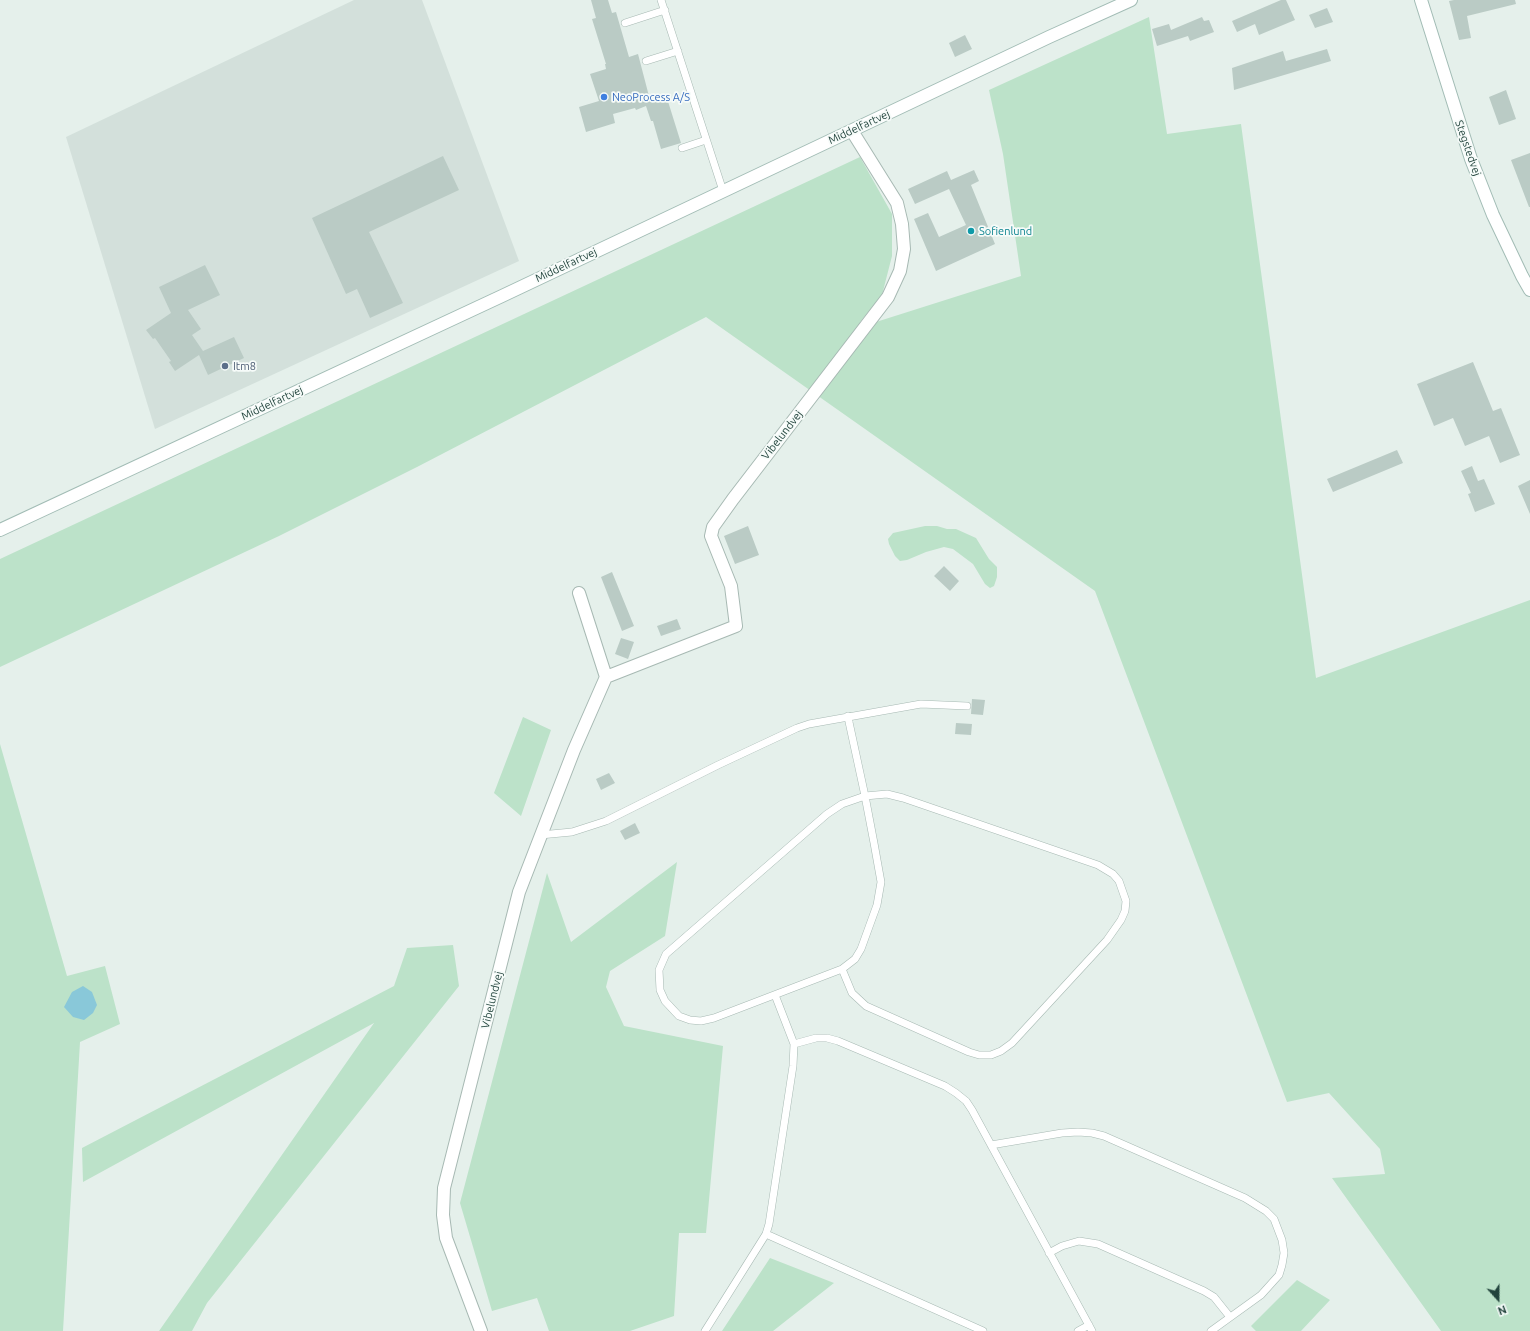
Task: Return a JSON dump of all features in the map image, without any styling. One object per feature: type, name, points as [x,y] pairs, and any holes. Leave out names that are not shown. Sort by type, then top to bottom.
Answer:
[{"type":"street","name":"Middelfartvej","points":[[0,530],[1048,37],[1131,0]]},
{"type":"street","name":"Stegstedvej","points":[[1422,0],[1470,159],[1493,215],[1530,290]]},
{"type":"street","name":"Vibelundvej","points":[[481,1331],[446,1238],[443,1215],[444,1188],[519,892],[574,750],[606,677],[736,626],[731,586],[711,536],[713,527],[733,498],[888,297],[900,271],[904,249],[902,224],[897,203],[852,130]]},
{"type":"street","points":[[579,593],[606,677]]},
{"type":"lane","points":[[661,0],[723,191]]},
{"type":"lane","points":[[626,23],[665,10]]},
{"type":"lane","points":[[646,61],[678,51]]},
{"type":"lane","points":[[682,148],[706,140]]},
{"type":"lane","points":[[540,836],[572,832],[606,821],[718,764],[809,724],[921,704],[967,706]]},
{"type":"lane","points":[[842,969],[852,993],[866,1006],[969,1052],[979,1055],[991,1055],[1001,1051],[1012,1043],[1107,940],[1121,920],[1125,911],[1126,901],[1120,881],[1113,874],[1098,864],[903,798],[887,794],[864,796],[842,804],[827,814],[666,954],[659,970],[660,990],[665,1001],[679,1016],[690,1020],[701,1021],[714,1018],[842,969],[855,959],[861,949],[877,906],[881,882],[864,796],[848,716]]},
{"type":"lane","points":[[705,1331],[766,1234],[769,1224],[793,1066],[794,1044],[776,995]]},
{"type":"lane","points":[[794,1044],[816,1038],[827,1038],[838,1041],[945,1086],[966,1101],[1090,1328],[1078,1331]]},
{"type":"lane","points":[[991,1145],[1062,1133],[1092,1133],[1104,1136],[1245,1198],[1266,1211],[1274,1219],[1282,1240],[1284,1253],[1279,1275],[1261,1295],[1212,1331]]},
{"type":"lane","points":[[766,1234],[983,1331]]},
{"type":"lane","points":[[1049,1253],[1062,1246],[1079,1241],[1098,1244],[1204,1291],[1214,1297],[1230,1317]]},
{"type":"shaded area","points":[[354,0],[422,0],[519,261],[155,429],[66,137]]},
{"type":"green space","points":[[1149,17],[1167,134],[1241,124],[1316,678],[1530,600],[1530,1331],[1441,1331],[1332,1178],[1385,1174],[1380,1149],[1329,1093],[1287,1102],[1095,591],[706,317],[417,467],[279,536],[0,667],[0,559],[860,157],[892,214],[892,256],[882,295],[860,322],[876,322],[1021,276],[1003,154],[989,90]]},
{"type":"green space","points":[[925,526],[956,529],[976,538],[989,559],[997,567],[997,577],[994,586],[990,588],[985,584],[973,564],[953,549],[944,547],[900,561],[895,556],[888,539],[893,533]]},
{"type":"green space","points":[[523,717],[551,730],[521,816],[494,793]]},
{"type":"green space","points":[[0,744],[67,976],[105,966],[120,1024],[80,1042],[63,1331],[0,1331]]},
{"type":"green space","points":[[677,862],[665,936],[610,971],[606,987],[624,1026],[723,1046],[706,1233],[679,1233],[674,1316],[630,1331],[549,1331],[537,1298],[492,1311],[460,1203],[547,873],[571,942]]},
{"type":"green space","points":[[453,945],[459,986],[207,1303],[192,1331],[159,1331],[374,1023],[83,1182],[82,1148],[394,986],[407,948]]},
{"type":"green space","points":[[770,1258],[834,1283],[773,1331],[722,1331]]},
{"type":"green space","points":[[1297,1280],[1330,1300],[1301,1331],[1256,1331],[1251,1326]]},
{"type":"water","points":[[83,986],[92,992],[97,1005],[93,1013],[84,1020],[73,1017],[64,1007],[72,992]]},
{"type":"building","points":[[591,0],[608,0],[612,13],[616,12],[629,57],[638,54],[650,100],[666,95],[681,143],[661,149],[653,121],[651,121],[646,106],[636,110],[635,108],[613,114],[615,123],[586,132],[579,107],[599,101],[590,74],[606,69],[606,64],[592,19],[596,18]]},
{"type":"building","points":[[1281,0],[1286,0],[1295,20],[1259,35],[1255,24],[1237,32],[1232,21]]},
{"type":"building","points":[[1515,0],[1516,4],[1467,16],[1471,38],[1459,40],[1449,1]]},
{"type":"building","points":[[1327,8],[1333,22],[1315,28],[1309,15]]},
{"type":"building","points":[[1202,17],[1204,21],[1209,20],[1214,32],[1190,41],[1188,36],[1157,46],[1152,29],[1169,24],[1171,30]]},
{"type":"building","points":[[965,35],[972,49],[955,57],[949,43]]},
{"type":"building","points":[[1327,49],[1331,61],[1234,90],[1232,68],[1283,51],[1286,61]]},
{"type":"building","points":[[1506,90],[1516,119],[1499,125],[1489,97]]},
{"type":"building","points":[[1530,153],[1530,207],[1529,207],[1511,160]]},
{"type":"building","points":[[443,156],[459,190],[369,232],[403,303],[370,318],[357,289],[346,294],[312,218]]},
{"type":"building","name":"Sofienlund","points":[[974,170],[979,181],[971,185],[995,244],[936,271],[914,219],[928,213],[939,237],[966,225],[949,189],[915,204],[908,189],[947,171],[951,180]]},
{"type":"building","points":[[205,265],[220,295],[188,310],[201,329],[192,335],[203,351],[234,337],[244,358],[208,375],[199,355],[175,371],[169,362],[171,361],[155,338],[153,339],[146,330],[171,313],[159,287]]},
{"type":"building","points":[[1473,362],[1493,411],[1501,408],[1520,455],[1500,463],[1489,436],[1465,446],[1453,418],[1434,426],[1417,384]]},
{"type":"building","points":[[1397,450],[1403,463],[1333,492],[1327,479]]},
{"type":"building","points":[[1472,466],[1478,481],[1484,479],[1495,504],[1475,512],[1468,494],[1471,493],[1461,471]]},
{"type":"building","points":[[1530,480],[1530,514],[1518,486]]},
{"type":"building","points":[[748,526],[759,555],[735,564],[724,536]]},
{"type":"building","points":[[944,566],[959,581],[950,591],[934,576]]},
{"type":"building","points":[[612,572],[634,626],[622,631],[601,577]]},
{"type":"building","points":[[677,619],[681,629],[661,636],[657,626]]},
{"type":"building","points":[[621,638],[634,642],[628,659],[615,654]]},
{"type":"building","points":[[972,699],[985,700],[983,715],[971,714]]},
{"type":"building","points":[[956,723],[972,724],[971,735],[955,734]]},
{"type":"building","points":[[609,773],[615,783],[601,790],[596,779]]},
{"type":"building","points":[[635,823],[640,833],[625,840],[620,831]]},
{"type":"place","name":"NeoProcess A/S","points":[[604,97]]},
{"type":"place","name":"Sofienlund","points":[[971,231]]},
{"type":"place","name":"Itm8","points":[[225,366]]}]
